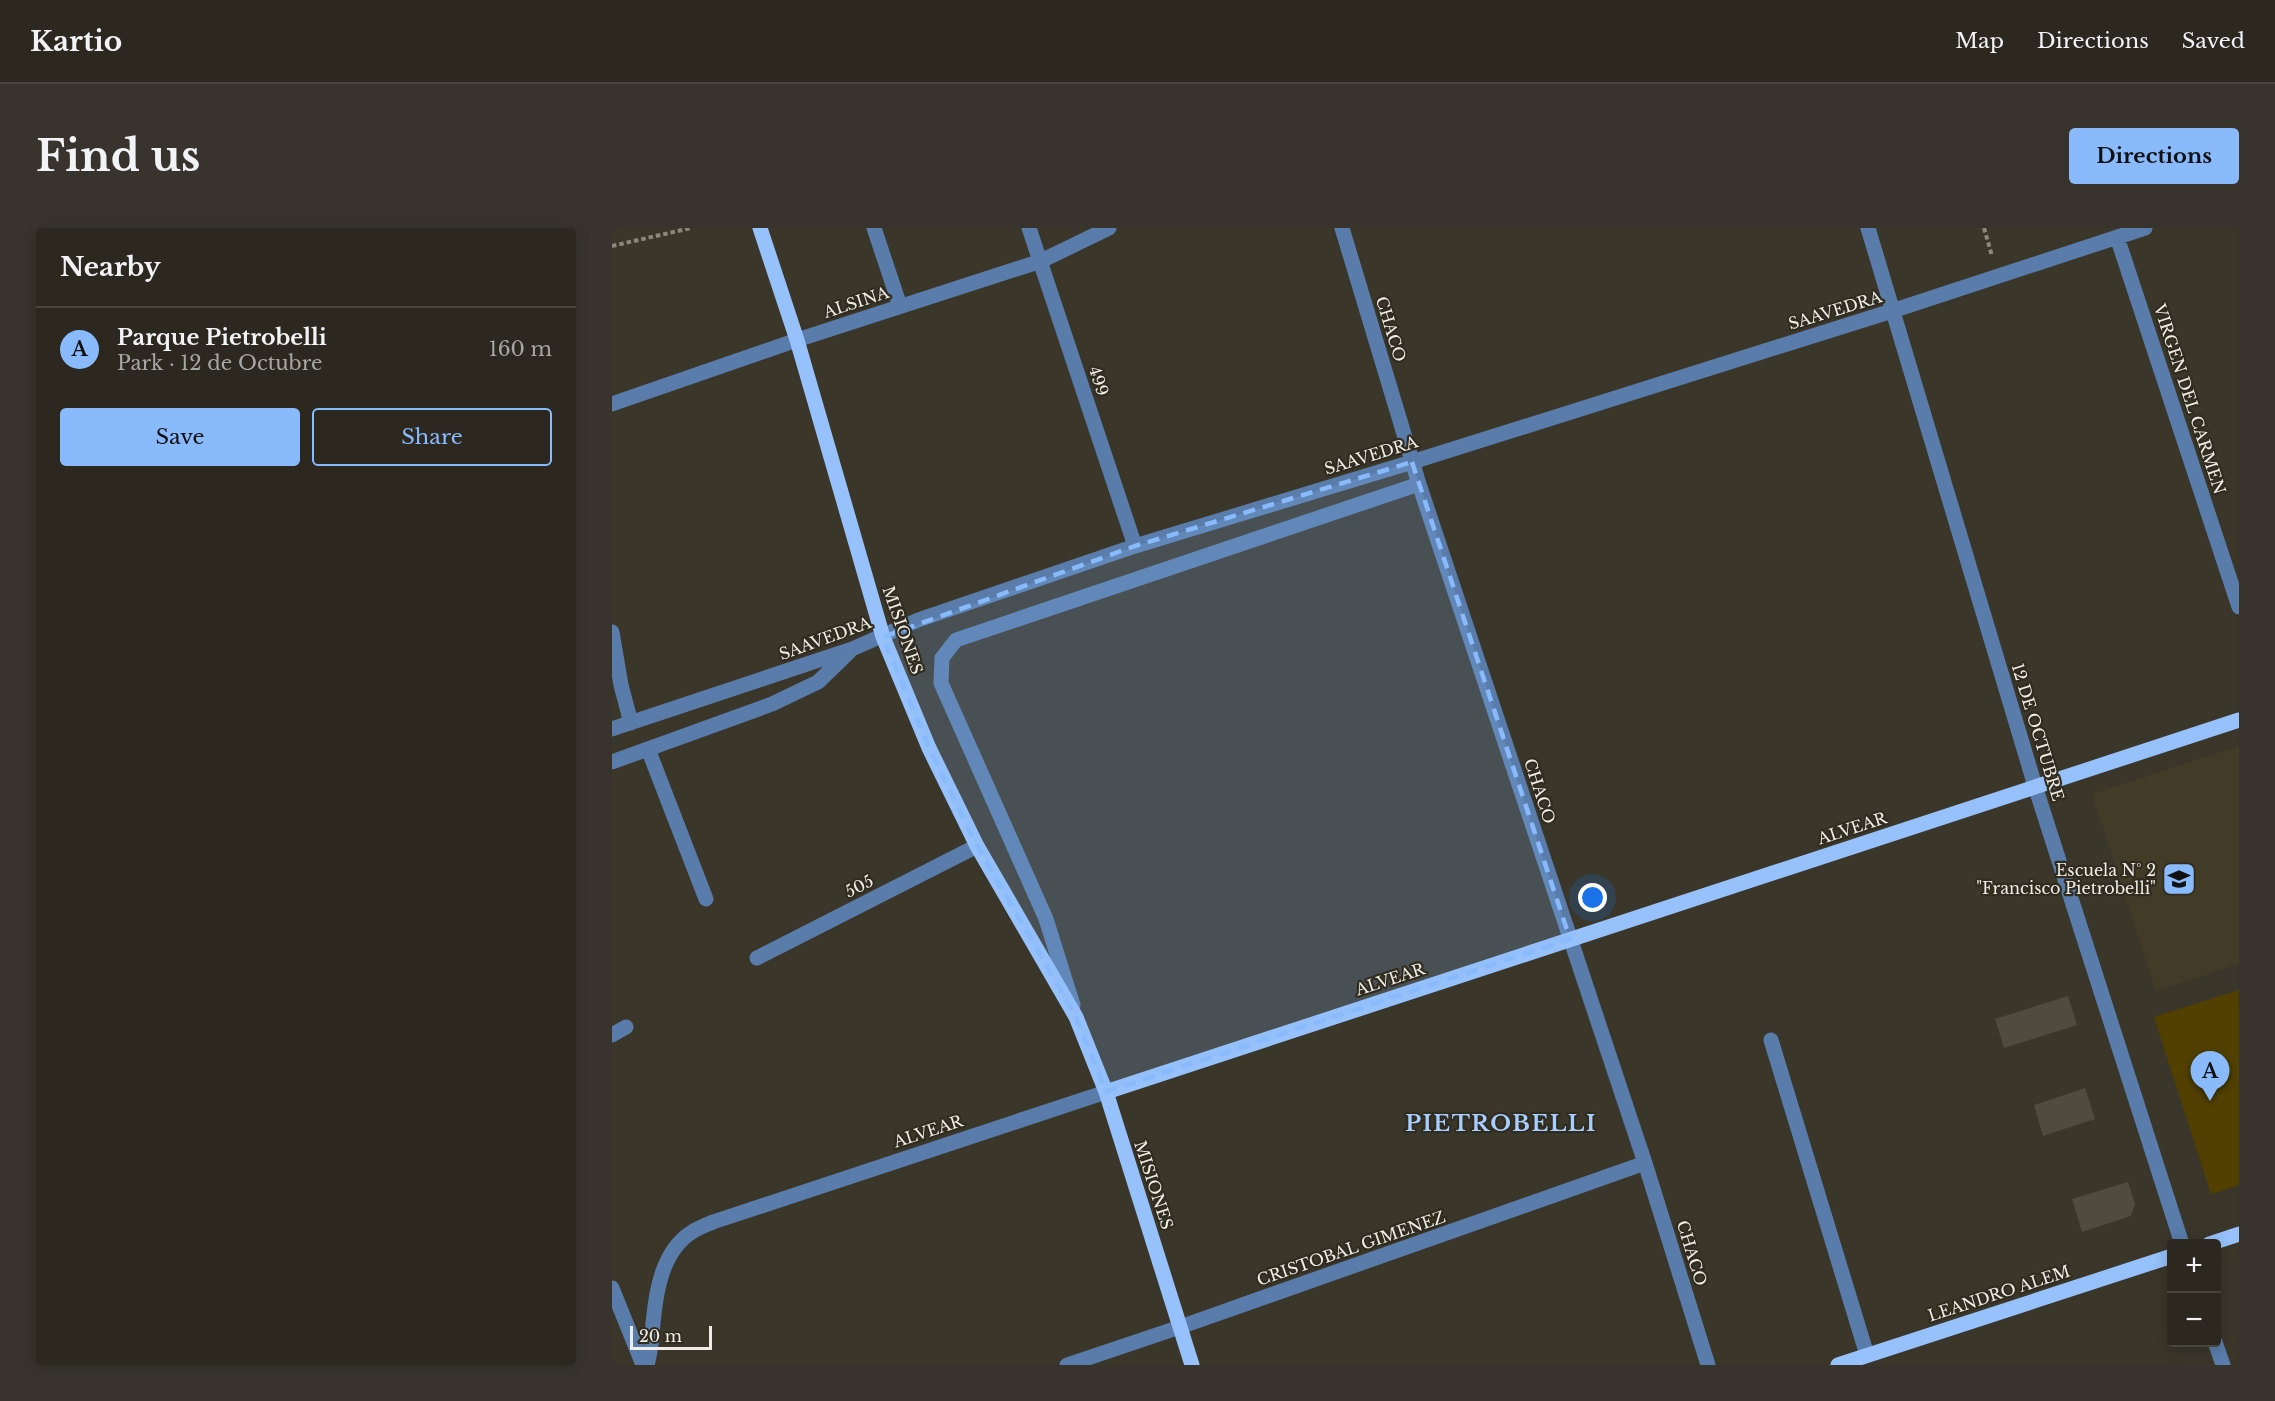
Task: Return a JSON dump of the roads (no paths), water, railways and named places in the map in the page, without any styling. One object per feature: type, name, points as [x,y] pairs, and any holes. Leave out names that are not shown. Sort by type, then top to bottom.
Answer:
[{"type":"main road","name":"MISIONES","points":[[760,228],[796,340],[883,636],[929,748],[977,846],[1076,1017],[1106,1092],[1192,1365]]},
{"type":"main road","name":"ALVEAR","points":[[1106,1092],[2239,720]]},
{"type":"main road","points":[[2221,1240],[2239,1234]]},
{"type":"main road","name":"LEANDRO ALEM","points":[[1838,1365],[2167,1258]]},
{"type":"street","points":[[874,228],[900,306]]},
{"type":"street","name":"499","points":[[1029,228],[1135,546]]},
{"type":"street","name":"ALSINA","points":[[612,404],[796,340],[1041,261],[1109,228]]},
{"type":"street","name":"CHACO","points":[[1342,228],[1419,484],[1645,1163],[1708,1365]]},
{"type":"street","name":"12 DE OCTUBRE","points":[[1868,228],[2035,786],[2180,1239]]},
{"type":"street","name":"SAAVEDRA","points":[[612,729],[852,649],[918,620],[1135,546],[1412,462],[1892,311],[2145,228]]},
{"type":"street","name":"VIRGEN DEL CARMEN","points":[[2117,237],[2239,607]]},
{"type":"street","name":"MISIONES","points":[[1076,1017],[1046,920],[941,683],[942,658],[956,640],[1419,484]]},
{"type":"street","points":[[612,632],[621,685],[631,723]]},
{"type":"street","points":[[612,762],[772,704],[818,682],[852,649]]},
{"type":"street","points":[[648,749],[706,899]]},
{"type":"street","name":"505","points":[[757,958],[977,846]]},
{"type":"street","points":[[612,1035],[626,1027]]},
{"type":"street","points":[[1771,1040],[1867,1356]]},
{"type":"street","name":"ALVEAR","points":[[645,1365],[651,1351],[658,1291],[664,1265],[676,1245],[692,1232],[713,1222],[1106,1092]]},
{"type":"street","name":"CRISTOBAL GIMENEZ","points":[[1067,1365],[1645,1163]]},
{"type":"street","points":[[612,1288],[645,1365]]},
{"type":"street","points":[[2218,1347],[2223,1365]]},
{"type":"place","name":"Escuela N° 2 \"Francisco Pietrobelli\"","points":[[2179,879]]},
{"type":"place","name":"Parque Pietrobelli","points":[[2210,1101]]},
{"type":"district","name":"PIETROBELLI","points":[[1501,1123]]}]
